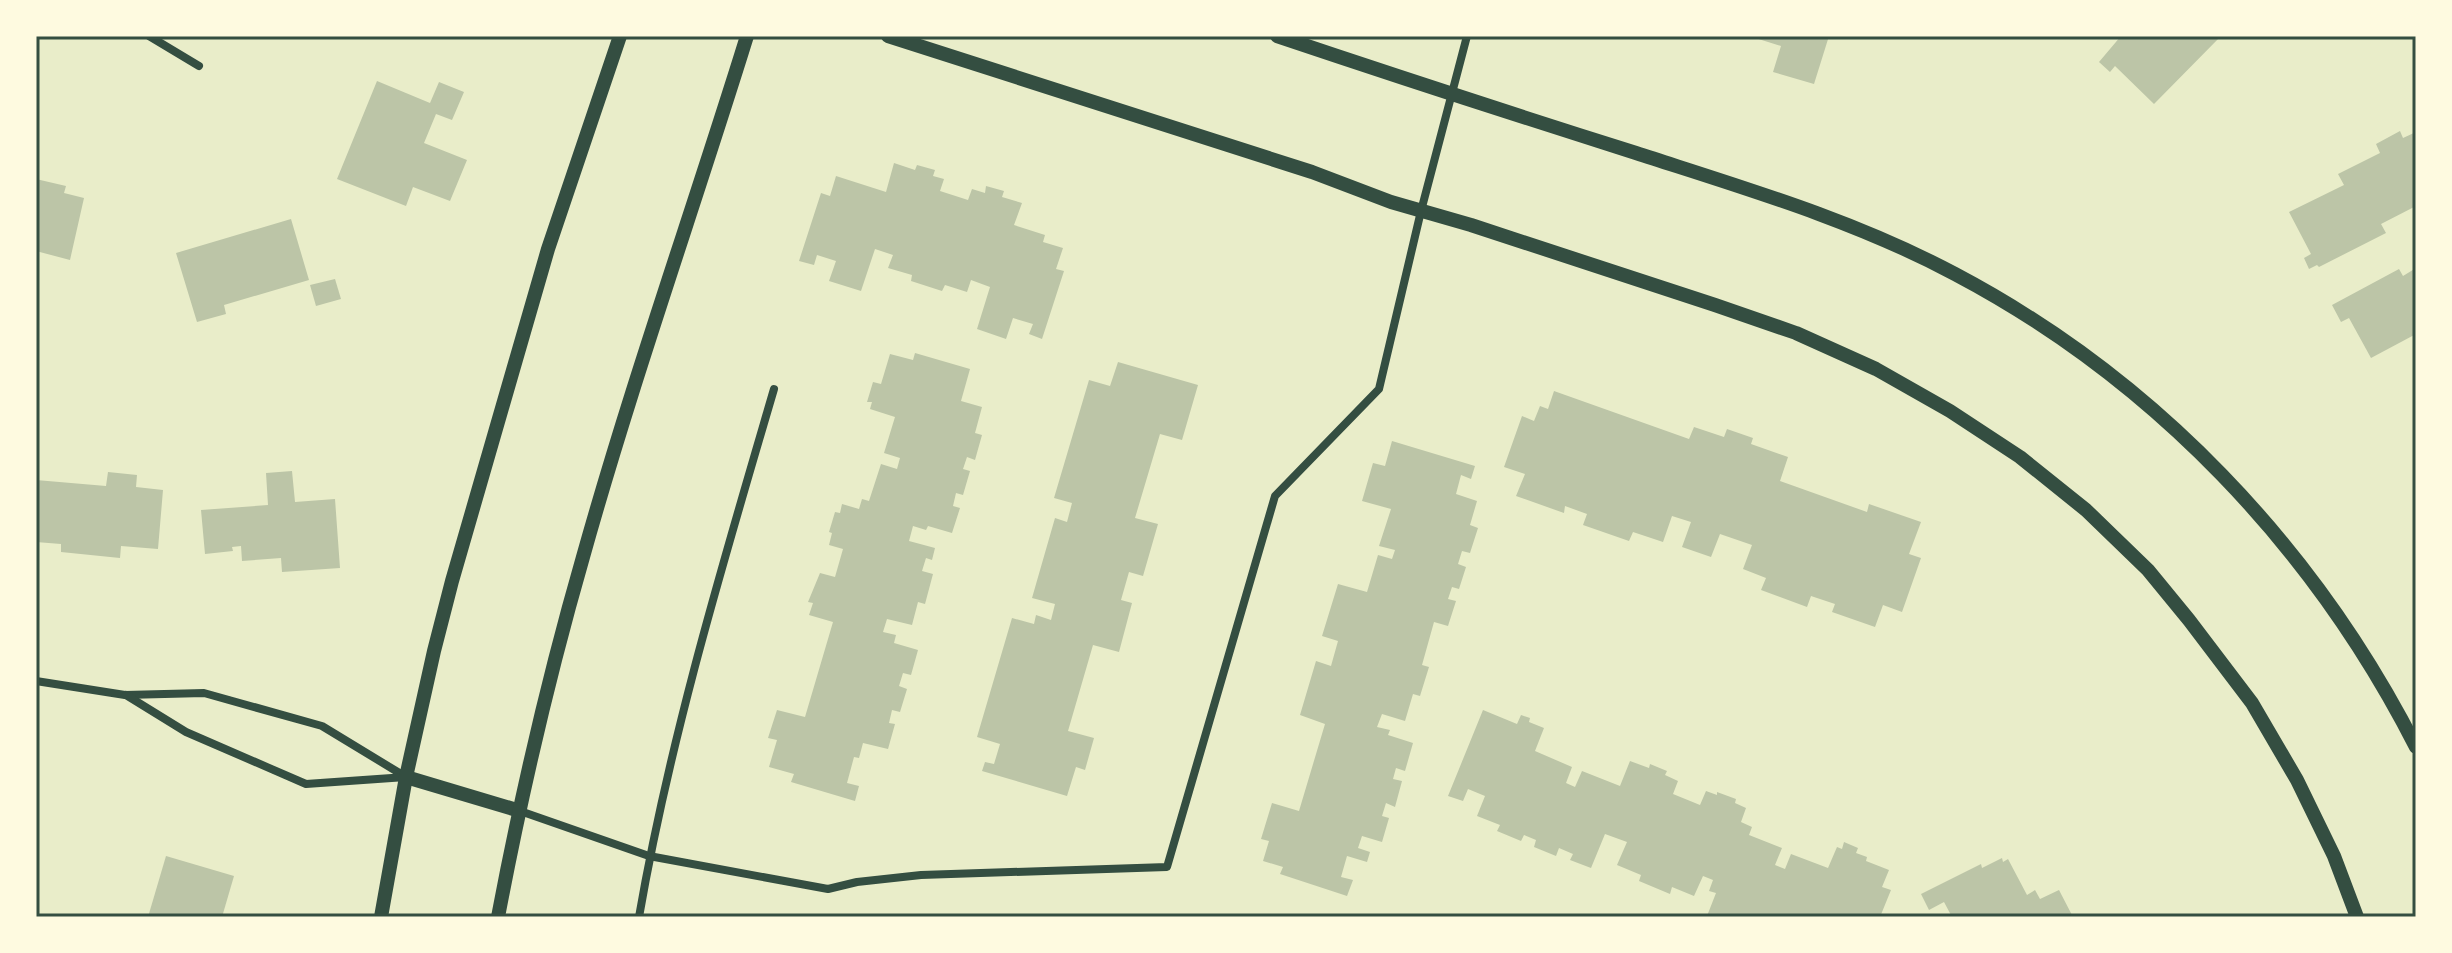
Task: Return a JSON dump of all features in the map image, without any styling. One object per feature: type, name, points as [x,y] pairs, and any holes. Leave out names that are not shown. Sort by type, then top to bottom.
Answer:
[{"type":"street","points":[[149,36],[199,66]]},
{"type":"street","points":[[381,917],[406,777],[434,651],[475,497],[548,249],[620,36]]},
{"type":"street","points":[[498,917],[538,727],[582,558],[657,312],[747,36]]},
{"type":"street","points":[[888,36],[1312,172],[1391,202],[1471,225],[1796,333],[1876,369],[1950,411],[2020,457],[2086,510],[2148,570],[2252,703],[2297,780],[2334,856],[2357,917]]},
{"type":"street","points":[[1277,36],[1805,208],[1873,234],[1954,273],[2030,316],[2168,421],[2231,482],[2341,620],[2389,695],[2416,747]]},
{"type":"street","points":[[36,681],[125,695],[204,693],[322,726],[406,777],[520,811],[649,856],[828,889],[857,882],[921,875],[1167,867],[1275,496],[1379,389],[1467,36]]},
{"type":"street","points":[[639,917],[649,856],[700,642],[774,389]]},
{"type":"street","points":[[125,695],[186,732],[306,784],[406,777]]},
{"type":"building","points":[[1749,36],[1829,36],[1814,84],[1773,72],[1781,46]]},
{"type":"building","points":[[2121,36],[2221,36],[2154,104],[2115,66],[2110,72],[2099,62]]},
{"type":"building","points":[[377,81],[430,103],[439,82],[464,92],[452,120],[436,114],[424,143],[467,160],[450,201],[413,187],[406,206],[337,179]]},
{"type":"building","points":[[2400,131],[2403,138],[2416,132],[2416,206],[2381,224],[2386,233],[2319,267],[2309,269],[2304,258],[2311,254],[2289,212],[2344,185],[2338,174],[2380,153],[2376,144]]},
{"type":"building","points":[[894,163],[915,170],[917,165],[935,170],[933,176],[944,179],[940,191],[968,200],[972,189],[985,193],[986,186],[1004,191],[1002,197],[1022,203],[1014,225],[1045,235],[1043,242],[1063,248],[1056,269],[1064,271],[1042,339],[1029,334],[1033,324],[1013,318],[1006,339],[977,329],[990,287],[971,280],[967,292],[945,285],[942,291],[911,281],[912,275],[888,268],[893,255],[875,249],[861,291],[829,281],[836,261],[817,255],[814,265],[799,261],[821,193],[830,196],[836,176],[886,192]]},
{"type":"building","points":[[36,179],[66,186],[64,193],[84,198],[70,260],[36,251]]},
{"type":"building","points":[[291,219],[309,280],[224,305],[226,314],[197,322],[176,253]]},
{"type":"building","points":[[2416,268],[2416,334],[2371,358],[2349,318],[2341,322],[2332,305],[2399,269],[2403,276]]},
{"type":"building","points":[[335,279],[341,299],[316,306],[310,285]]},
{"type":"building","points":[[915,353],[970,369],[961,401],[982,407],[975,433],[982,435],[975,460],[967,457],[963,469],[970,471],[963,495],[956,493],[953,506],[960,508],[952,533],[928,526],[926,530],[913,526],[909,541],[935,548],[932,560],[926,558],[922,571],[933,574],[925,604],[918,602],[912,625],[887,619],[883,632],[896,635],[894,643],[918,650],[911,675],[903,673],[899,686],[907,689],[900,712],[892,710],[889,723],[895,724],[888,749],[863,743],[859,758],[854,757],[847,783],[859,786],[855,801],[791,782],[794,774],[769,767],[777,740],[768,738],[777,710],[805,717],[833,622],[809,615],[813,603],[808,602],[820,573],[835,577],[843,549],[829,545],[835,512],[840,513],[842,504],[859,509],[862,499],[869,501],[881,464],[897,469],[900,458],[884,453],[895,417],[870,409],[872,402],[867,402],[873,382],[881,384],[890,354],[913,360]]},
{"type":"building","points":[[1118,362],[1198,385],[1182,440],[1160,434],[1135,518],[1158,524],[1143,576],[1129,572],[1121,600],[1132,603],[1119,652],[1093,645],[1068,731],[1094,738],[1085,770],[1076,767],[1067,796],[982,771],[985,762],[994,764],[1000,744],[977,737],[1012,618],[1034,624],[1036,615],[1051,620],[1055,604],[1032,598],[1055,518],[1067,522],[1072,503],[1054,498],[1089,380],[1110,386]]},
{"type":"building","points":[[1554,391],[1689,439],[1694,427],[1724,437],[1727,429],[1753,438],[1751,444],[1788,457],[1780,481],[1867,512],[1869,504],[1921,522],[1909,554],[1921,558],[1902,612],[1883,605],[1875,627],[1832,612],[1835,604],[1811,596],[1807,607],[1761,590],[1766,578],[1743,569],[1752,545],[1720,534],[1711,557],[1682,547],[1691,522],[1672,516],[1663,542],[1633,532],[1629,541],[1583,525],[1587,514],[1565,506],[1564,513],[1516,496],[1525,474],[1504,467],[1522,416],[1534,421],[1540,406],[1548,409]]},
{"type":"building","points":[[1392,441],[1475,466],[1471,479],[1461,475],[1456,494],[1477,501],[1470,525],[1478,528],[1470,553],[1462,551],[1458,564],[1466,567],[1459,589],[1452,587],[1448,599],[1456,601],[1448,626],[1434,622],[1422,665],[1429,667],[1420,696],[1413,694],[1405,721],[1382,714],[1377,727],[1390,730],[1388,735],[1413,743],[1405,771],[1396,768],[1393,779],[1402,781],[1395,807],[1386,803],[1382,816],[1389,818],[1382,842],[1362,836],[1358,848],[1370,852],[1367,862],[1347,856],[1341,877],[1353,880],[1347,896],[1280,874],[1283,867],[1263,861],[1269,841],[1261,839],[1272,803],[1299,811],[1325,724],[1300,715],[1316,661],[1331,666],[1338,641],[1322,636],[1338,584],[1367,592],[1378,555],[1392,559],[1395,550],[1379,546],[1391,509],[1362,501],[1373,463],[1385,466]]},
{"type":"building","points":[[292,471],[295,502],[335,499],[340,568],[282,572],[281,558],[242,561],[241,546],[232,547],[233,551],[205,554],[201,510],[268,505],[266,473]]},
{"type":"building","points":[[108,472],[137,475],[136,487],[163,490],[158,549],[121,546],[120,558],[61,552],[61,544],[36,542],[36,480],[106,486]]},
{"type":"building","points":[[1483,710],[1517,724],[1521,715],[1544,728],[1535,751],[1572,767],[1566,783],[1575,787],[1582,771],[1620,786],[1630,761],[1667,771],[1665,775],[1678,781],[1673,794],[1700,805],[1706,791],[1736,799],[1735,803],[1746,808],[1741,822],[1752,827],[1749,835],[1782,848],[1775,865],[1785,869],[1791,854],[1828,868],[1837,847],[1842,849],[1844,842],[1858,848],[1856,853],[1867,857],[1866,861],[1889,870],[1882,887],[1891,890],[1880,917],[1710,917],[1707,916],[1716,893],[1709,891],[1713,880],[1703,876],[1694,896],[1672,887],[1670,894],[1639,881],[1641,875],[1617,865],[1627,842],[1605,834],[1591,868],[1570,860],[1573,854],[1559,848],[1556,856],[1534,847],[1536,840],[1524,835],[1521,841],[1497,831],[1500,825],[1477,816],[1485,796],[1468,789],[1463,801],[1448,796]]},
{"type":"building","points":[[166,856],[234,876],[222,917],[148,917]]},
{"type":"building","points":[[2002,858],[2003,862],[2008,859],[2027,895],[2035,890],[2040,899],[2059,890],[2073,917],[1952,917],[1944,902],[1929,910],[1921,894],[1981,864],[1982,868]]}]
